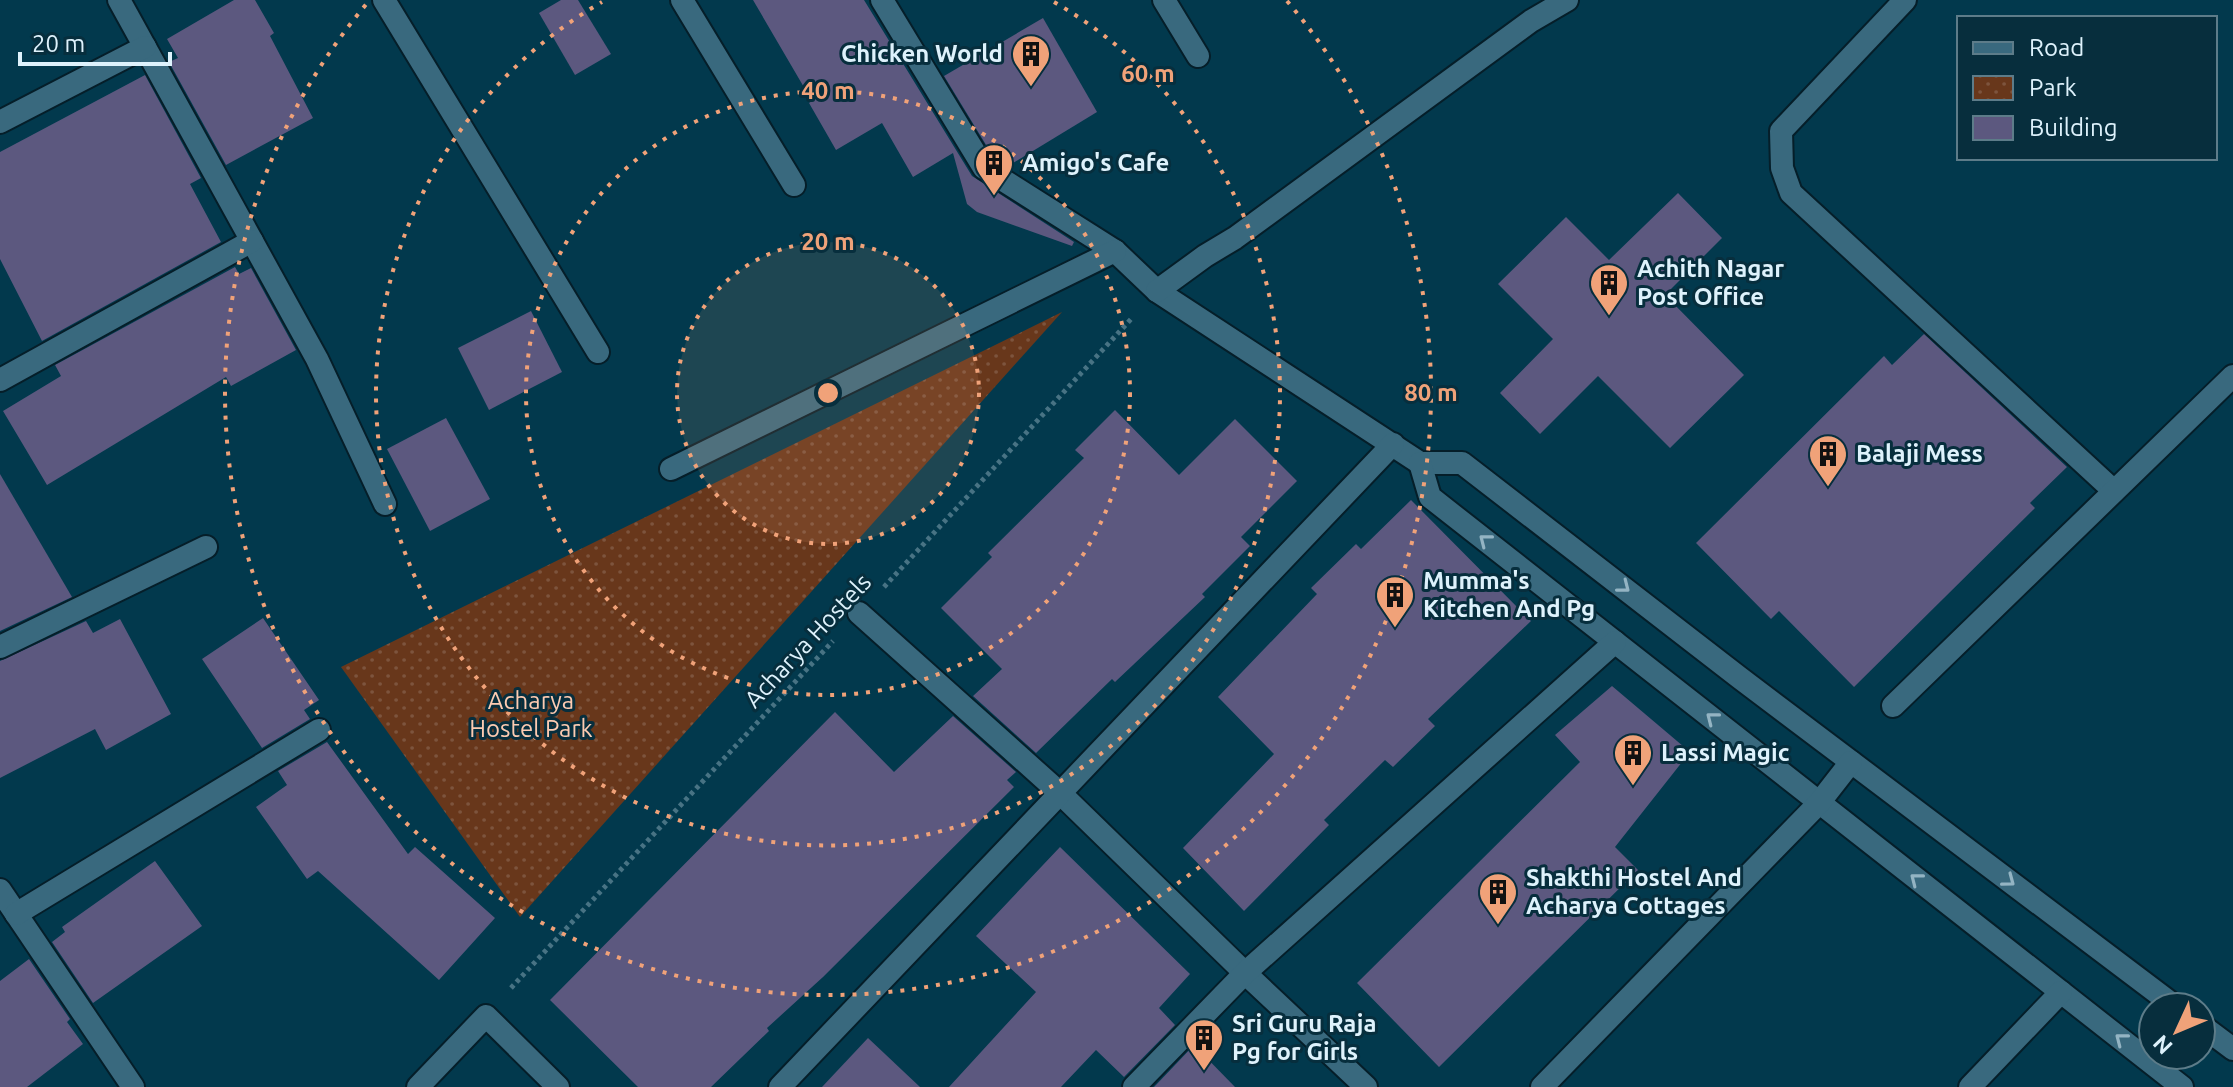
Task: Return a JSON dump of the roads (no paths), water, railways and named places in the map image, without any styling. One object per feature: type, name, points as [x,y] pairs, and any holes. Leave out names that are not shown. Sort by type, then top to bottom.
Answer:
[{"type":"street","points":[[119,0],[317,359],[385,504]]},
{"type":"street","points":[[384,0],[598,352]]},
{"type":"street","points":[[682,0],[794,185]]},
{"type":"street","points":[[882,0],[984,168],[1115,251],[1157,291],[1420,463],[1462,463],[2155,991]]},
{"type":"street","points":[[1164,0],[1198,56]]},
{"type":"street","points":[[1157,291],[1235,238],[1531,21],[1567,0]]},
{"type":"street","points":[[1905,0],[1781,131],[1782,168],[1791,193],[2114,491]]},
{"type":"street","points":[[0,122],[145,47]]},
{"type":"street","points":[[0,380],[252,241]]},
{"type":"street","points":[[671,469],[1115,251]]},
{"type":"street","points":[[1893,706],[2233,376]]},
{"type":"street","points":[[780,1087],[1393,444]]},
{"type":"street","points":[[1420,463],[1430,497],[2182,1087]]},
{"type":"street","points":[[0,647],[206,547]]},
{"type":"street","points":[[859,613],[1060,793],[1366,1087]]},
{"type":"street","points":[[1134,1087],[1245,973],[1615,642]]},
{"type":"street","points":[[16,914],[319,730]]},
{"type":"street","points":[[1542,1087],[1819,803],[1851,762]]},
{"type":"street","points":[[0,890],[133,1087]]},
{"type":"street","points":[[1970,1087],[2061,992]]},
{"type":"street","points":[[418,1087],[486,1016],[558,1087]]},
{"type":"place","name":"Chicken World","points":[[1031,88]]},
{"type":"place","name":"Amigo's Cafe","points":[[994,197]]},
{"type":"place","name":"Achith Nagar Post Office","points":[[1609,317]]},
{"type":"place","name":"Balaji Mess","points":[[1828,488]]},
{"type":"place","name":"Mumma's Kitchen And Pg","points":[[1395,629]]},
{"type":"place","name":"Lassi Magic","points":[[1633,787]]},
{"type":"place","name":"Shakthi Hostel And Acharya Cottages","points":[[1498,926]]},
{"type":"place","name":"Sri Guru Raja Pg for Girls","points":[[1204,1072]]},
{"type":"park label","name":"Acharya Hostel Park","points":[[531,715]]}]
